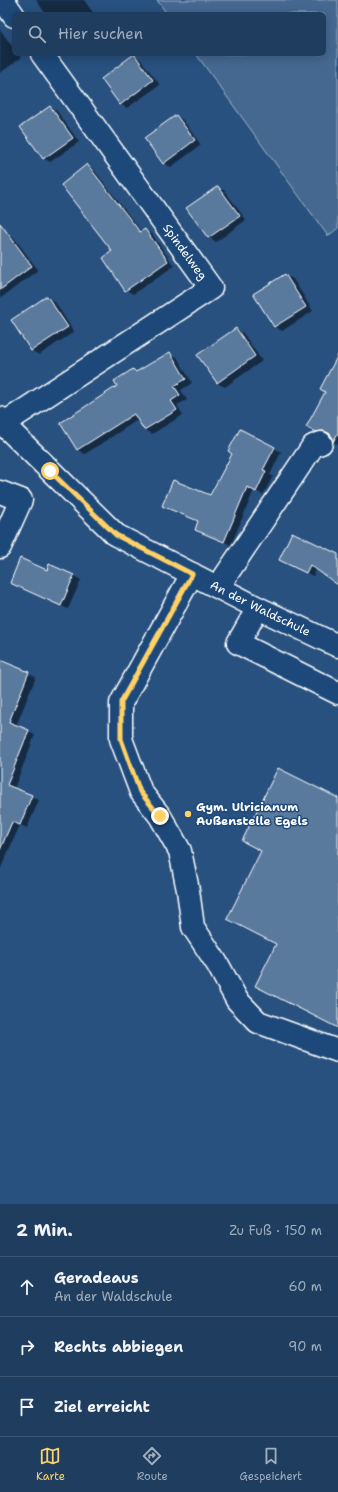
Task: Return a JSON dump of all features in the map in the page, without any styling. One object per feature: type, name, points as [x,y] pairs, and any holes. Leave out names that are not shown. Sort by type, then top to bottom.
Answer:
[{"type":"street","points":[[3,0],[12,13]]},
{"type":"street","name":"Spindelweg","points":[[2,421],[211,288],[43,56]]},
{"type":"street","name":"An der Waldschule","points":[[2,421],[116,535],[258,608],[338,646]]},
{"type":"street","points":[[218,587],[313,446],[321,443]]},
{"type":"street","points":[[0,492],[21,500],[0,547]]},
{"type":"street","points":[[192,574],[121,702],[121,739],[140,792],[160,816],[180,851],[188,890],[193,927],[218,965],[237,1000],[258,1022],[338,1051]]},
{"type":"street","points":[[258,608],[238,643],[338,693]]},
{"type":"shaded area","points":[[157,0],[338,0],[338,228],[328,236],[197,56],[326,56],[326,12],[166,12]]},
{"type":"building","points":[[131,56],[135,56],[153,80],[120,105],[101,79]]},
{"type":"building","points":[[50,106],[73,138],[43,159],[20,127]]},
{"type":"building","points":[[176,115],[195,140],[163,164],[144,138]]},
{"type":"building","points":[[87,164],[140,232],[145,229],[168,261],[125,291],[103,258],[112,251],[61,185]]},
{"type":"building","points":[[218,186],[240,216],[208,238],[186,208]]},
{"type":"building","points":[[0,223],[32,266],[0,290]]},
{"type":"building","points":[[285,274],[306,307],[274,327],[253,294]]},
{"type":"building","points":[[47,296],[68,327],[31,351],[11,320]]},
{"type":"building","points":[[236,328],[255,356],[217,383],[197,355]]},
{"type":"building","points":[[170,352],[186,379],[174,386],[180,395],[171,401],[177,410],[144,430],[134,414],[77,450],[60,423],[117,386],[114,381],[133,369],[136,372]]},
{"type":"building","points":[[338,355],[338,433],[333,442],[333,438],[329,433],[323,431],[315,432],[306,427],[325,392],[320,389]]},
{"type":"building","points":[[240,429],[275,447],[263,470],[266,471],[256,492],[247,487],[224,542],[195,530],[198,521],[162,506],[173,480],[210,495],[232,454],[228,451]]},
{"type":"building","points":[[292,532],[338,554],[338,585],[310,565],[306,573],[279,560]]},
{"type":"building","points":[[20,558],[47,570],[49,564],[74,575],[61,606],[10,583]]},
{"type":"building","points":[[0,660],[29,672],[9,722],[29,730],[7,785],[32,795],[20,825],[12,822],[0,850]]},
{"type":"building","points":[[278,768],[338,798],[338,1028],[255,986],[276,944],[227,919],[261,851],[242,841]]},
{"type":"place","name":"Gym. Ulricianum Außenstelle Egels","points":[[188,814]]},
{"type":"route","points":[[50,471],[116,535],[192,574],[121,702],[121,739],[140,792],[160,816]]}]
